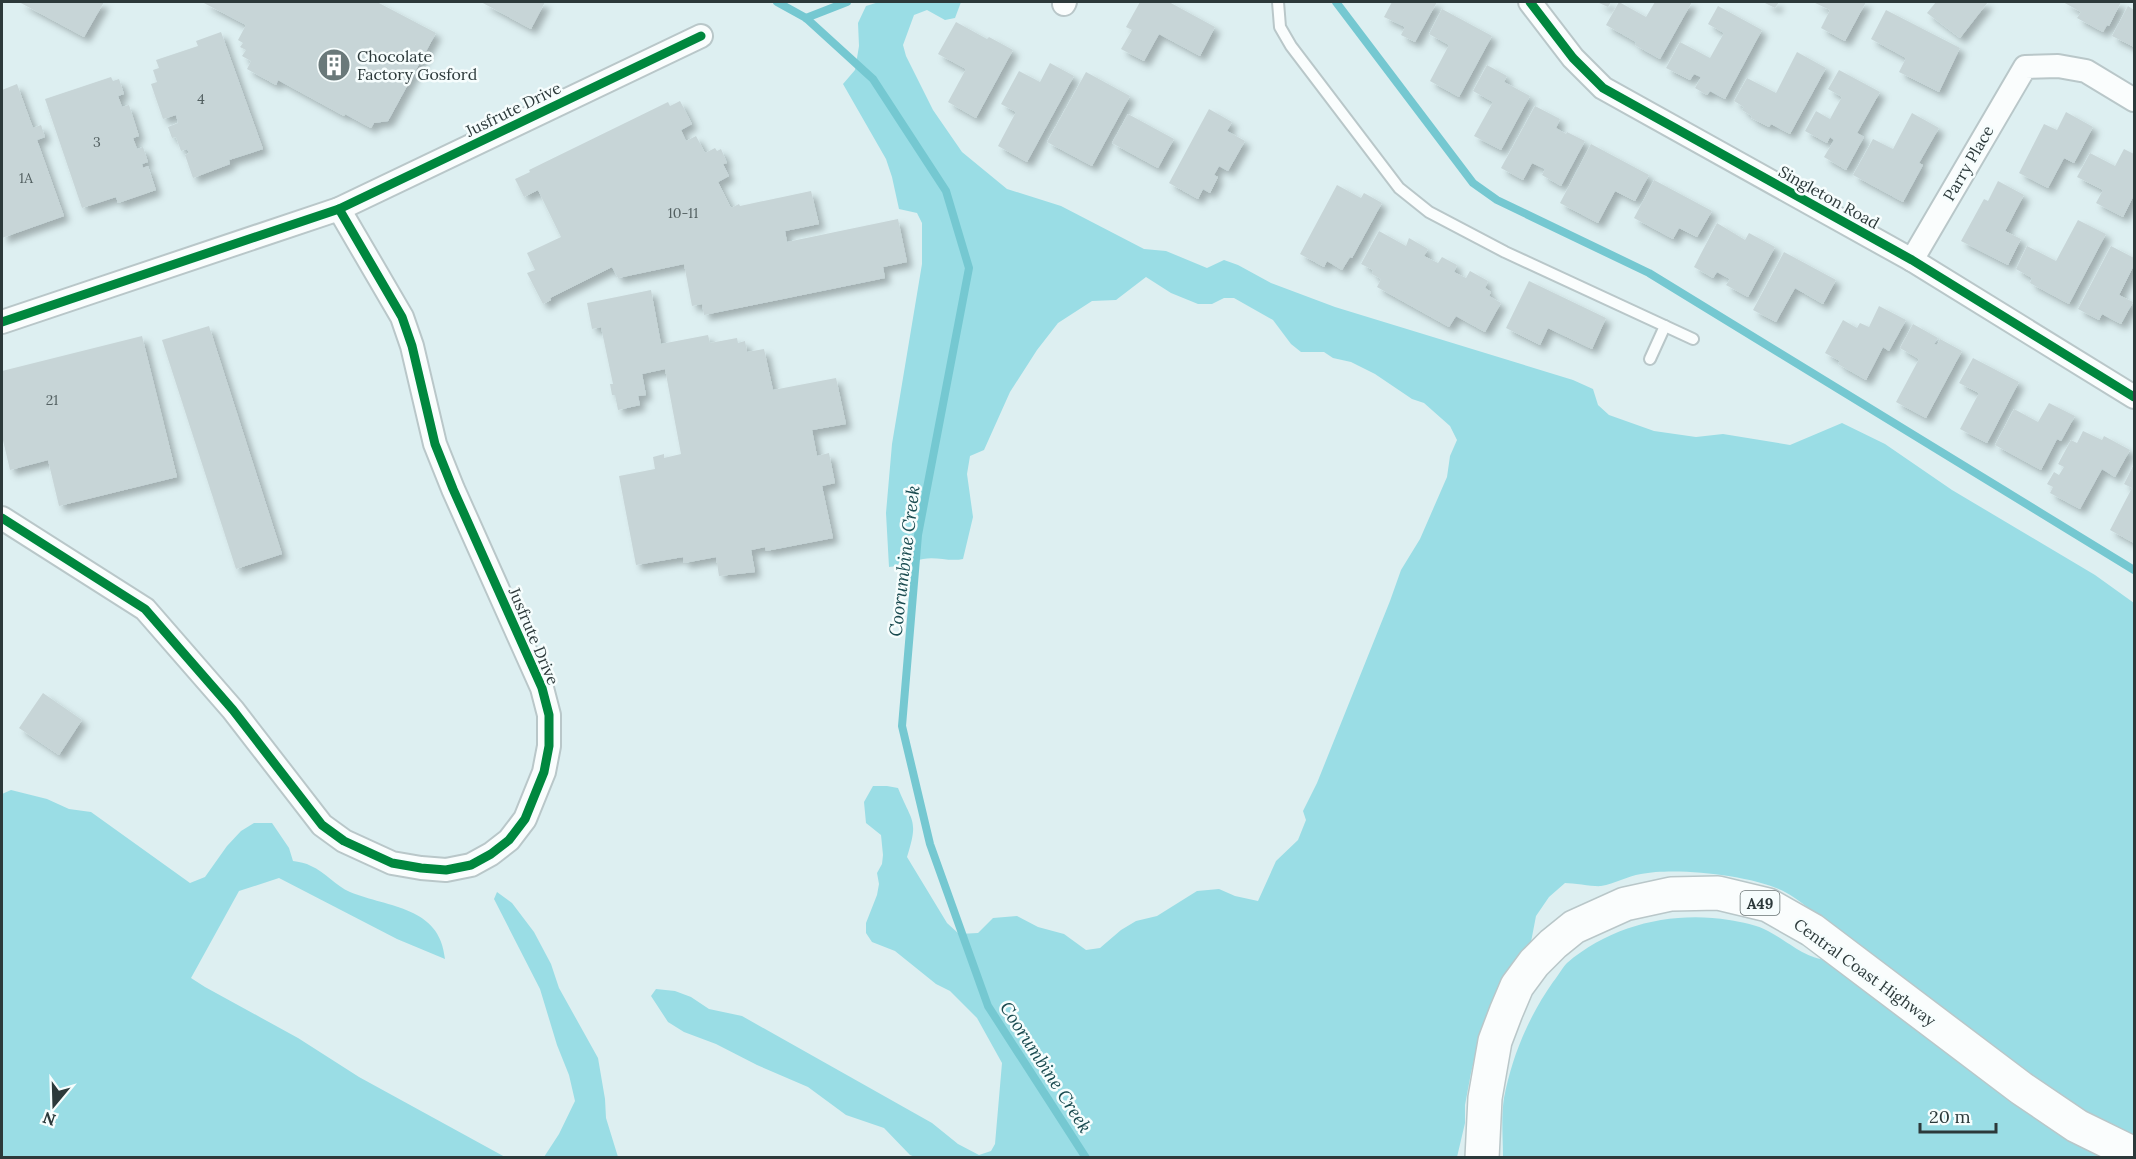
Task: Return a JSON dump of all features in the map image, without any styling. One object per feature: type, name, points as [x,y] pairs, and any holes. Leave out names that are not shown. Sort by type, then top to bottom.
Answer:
[{"type":"highway","name":"Central Coast Highway","points":[[1482,1158],[1485,1098],[1495,1041],[1517,986],[1534,963],[1574,927],[1625,904],[1671,894],[1718,893],[1768,905],[1812,930],[2021,1088],[2077,1126],[2134,1154]]},
{"type":"street","name":"Singleton Road","points":[[1530,2],[1573,58],[1603,88],[1912,260],[2134,396]]},
{"type":"street","name":"Jusfrute Drive","points":[[2,322],[339,209],[701,36]]},
{"type":"street","name":"Parry Place","points":[[1912,260],[2025,67],[2058,66],[2086,71],[2134,100]]},
{"type":"street","name":"Jusfrute Drive","points":[[2,518],[146,609],[233,710],[322,825],[344,841],[392,863],[446,870],[471,865],[491,854],[509,840],[525,819],[544,772],[549,746],[549,715],[542,688],[435,444],[412,346],[402,317],[339,209]]},
{"type":"lane","points":[[1278,2],[1280,27],[1291,46],[1399,188],[1429,212],[1505,252],[1693,339]]},
{"type":"lane","points":[[1650,359],[1665,326]]},
{"type":"shaded area","points":[[879,2],[961,2],[955,18],[945,20],[927,10],[914,15],[903,45],[906,56],[933,110],[962,152],[1007,189],[1061,206],[1144,249],[1166,251],[1207,268],[1224,260],[1271,283],[1335,307],[1573,380],[1593,389],[1598,405],[1609,415],[1654,431],[1696,437],[1723,434],[1790,445],[1842,423],[1885,444],[1952,490],[2095,575],[2134,603],[2134,1157],[1503,1157],[1504,1098],[1522,1037],[1544,995],[1567,963],[1603,939],[1644,924],[1686,918],[1708,918],[1759,927],[1812,957],[1829,960],[1829,924],[1802,903],[1785,892],[1754,881],[1694,872],[1674,871],[1636,875],[1601,886],[1565,883],[1549,897],[1536,916],[1531,942],[1520,956],[1478,1044],[1457,1157],[915,1157],[910,1155],[884,1128],[846,1115],[808,1087],[716,1044],[684,1032],[668,1022],[651,996],[656,989],[675,991],[691,997],[709,1009],[742,1016],[932,1123],[958,1144],[979,1155],[991,1151],[995,1144],[1002,1063],[977,1018],[950,991],[936,984],[895,951],[872,942],[866,933],[866,923],[877,895],[879,884],[877,873],[882,864],[883,855],[881,835],[866,823],[864,802],[873,786],[898,788],[913,828],[907,857],[947,923],[959,934],[978,933],[993,918],[1017,916],[1038,927],[1064,934],[1086,950],[1100,948],[1121,930],[1136,921],[1157,916],[1197,891],[1219,889],[1235,896],[1258,901],[1276,861],[1298,840],[1306,820],[1303,811],[1317,783],[1401,570],[1420,539],[1447,477],[1450,456],[1457,440],[1450,426],[1424,403],[1412,399],[1375,374],[1351,362],[1333,358],[1324,352],[1301,352],[1291,344],[1273,320],[1234,298],[1224,298],[1212,304],[1198,304],[1171,293],[1146,277],[1116,300],[1092,301],[1058,323],[1037,350],[1010,392],[984,450],[970,456],[967,474],[973,517],[963,559],[928,558],[889,567],[886,513],[892,444],[922,264],[922,223],[917,213],[899,209],[886,159],[843,84],[855,70],[859,46],[858,23],[866,6]]},
{"type":"shaded area","points":[[11,790],[47,799],[69,809],[91,812],[190,883],[205,877],[241,831],[254,823],[272,823],[289,848],[293,861],[307,864],[350,892],[396,906],[423,919],[434,928],[441,942],[445,959],[397,939],[279,878],[239,891],[191,978],[298,1038],[359,1077],[505,1157],[2,1157],[2,794]]},
{"type":"shaded area","points":[[497,892],[512,903],[534,932],[551,964],[559,988],[598,1058],[606,1118],[618,1157],[544,1157],[559,1134],[575,1101],[569,1075],[540,989],[494,899]]},
{"type":"building","points":[[19,2],[104,2],[84,37]]},
{"type":"building","name":"Chocolate Factory Gosford","points":[[202,2],[377,2],[436,33],[388,121],[374,123],[371,128],[278,80],[276,85],[247,69],[251,61],[242,56],[246,50],[240,47],[243,43],[238,40],[246,25]]},
{"type":"building","points":[[481,2],[545,2],[531,29]]},
{"type":"building","points":[[1140,2],[1169,2],[1215,27],[1200,56],[1159,34],[1144,61],[1121,49],[1132,30],[1126,27]]},
{"type":"building","points":[[1392,2],[1437,2],[1415,42],[1401,35],[1405,27],[1384,17]]},
{"type":"building","points":[[1597,2],[1611,2],[1608,7]]},
{"type":"building","points":[[1619,2],[1646,17],[1655,2],[1692,2],[1660,59],[1606,25]]},
{"type":"building","points":[[1763,2],[1779,2],[1775,8]]},
{"type":"building","points":[[1813,2],[1866,2],[1845,41],[1821,28],[1830,10]]},
{"type":"building","points":[[1936,2],[1988,2],[1960,38],[1927,13]]},
{"type":"building","points":[[2063,2],[2121,2],[2109,26],[2107,25],[2103,32],[2077,18],[2081,12]]},
{"type":"building","points":[[1718,6],[1762,30],[1725,99],[1710,91],[1707,95],[1695,88],[1701,77],[1694,74],[1690,80],[1666,68],[1680,42],[1710,58],[1724,33],[1708,24]]},
{"type":"building","points":[[2128,6],[2134,10],[2134,47],[2112,36]]},
{"type":"building","points":[[1442,9],[1492,36],[1459,97],[1430,81],[1449,45],[1429,34]]},
{"type":"building","points":[[1886,10],[1960,48],[1939,92],[1899,72],[1906,58],[1871,39]]},
{"type":"building","points":[[956,22],[1013,50],[976,118],[948,102],[966,69],[938,54]]},
{"type":"building","points":[[221,32],[263,149],[229,160],[230,164],[193,178],[185,155],[189,153],[187,149],[181,151],[176,137],[172,138],[168,127],[178,123],[176,115],[163,119],[151,84],[157,82],[153,70],[159,68],[156,60],[198,46],[196,41]]},
{"type":"building","points":[[1797,52],[1826,68],[1790,134],[1771,124],[1769,127],[1751,118],[1752,116],[1742,110],[1744,107],[1734,101],[1747,78],[1776,93]]},
{"type":"building","points":[[1050,63],[1074,76],[1027,162],[998,146],[1016,112],[1001,104],[1019,71],[1040,82]]},
{"type":"building","points":[[1487,65],[1507,76],[1504,82],[1530,96],[1501,150],[1474,136],[1493,102],[1473,91]]},
{"type":"building","points":[[1839,70],[1880,92],[1857,133],[1864,137],[1846,170],[1824,157],[1834,140],[1830,137],[1827,143],[1805,131],[1816,111],[1830,119],[1842,97],[1828,89]]},
{"type":"building","points":[[1086,72],[1130,96],[1092,166],[1047,142]]},
{"type":"building","points":[[111,77],[113,81],[119,79],[124,94],[118,96],[122,107],[129,105],[139,136],[133,138],[137,149],[143,147],[148,162],[142,164],[143,168],[148,166],[156,190],[118,203],[116,197],[82,208],[45,99]]},
{"type":"building","points":[[17,84],[33,128],[41,125],[45,137],[37,140],[64,216],[2,238],[2,90]]},
{"type":"building","points":[[680,101],[692,124],[681,130],[686,141],[696,136],[705,153],[715,148],[717,151],[721,149],[727,163],[723,164],[729,176],[718,182],[731,208],[739,204],[740,206],[811,191],[819,224],[785,231],[787,242],[898,219],[907,262],[883,267],[885,278],[704,315],[702,304],[692,306],[684,264],[618,278],[612,267],[550,298],[551,300],[543,304],[527,273],[535,270],[527,253],[561,237],[538,190],[524,197],[515,179],[668,102],[670,106]]},
{"type":"building","points":[[1535,106],[1560,119],[1556,128],[1585,141],[1561,186],[1542,175],[1545,169],[1532,163],[1523,180],[1501,168]]},
{"type":"building","points":[[1209,109],[1232,122],[1227,131],[1245,141],[1228,171],[1219,166],[1214,175],[1218,177],[1210,193],[1203,189],[1198,199],[1169,183]]},
{"type":"building","points":[[2066,112],[2093,127],[2074,163],[2064,158],[2048,188],[2019,173],[2044,124],[2057,130]]},
{"type":"building","points":[[1912,113],[1939,128],[1919,163],[1923,165],[1903,202],[1853,175],[1873,139],[1893,149]]},
{"type":"building","points":[[1128,114],[1174,139],[1158,168],[1112,143]]},
{"type":"building","points":[[1591,144],[1649,175],[1635,201],[1615,191],[1598,223],[1560,203]]},
{"type":"building","points":[[2124,149],[2134,154],[2134,195],[2123,217],[2096,203],[2103,190],[2077,177],[2090,153],[2115,166]]},
{"type":"building","points":[[1654,180],[1712,211],[1697,237],[1679,228],[1673,239],[1634,218]]},
{"type":"building","points":[[1998,181],[2024,195],[2005,231],[2021,239],[2008,265],[1961,241],[1984,199],[1988,201]]},
{"type":"building","points":[[1337,185],[1361,198],[1364,193],[1382,203],[1352,258],[1350,257],[1342,270],[1327,261],[1324,267],[1300,254]]},
{"type":"building","points":[[2078,220],[2106,234],[2069,304],[2030,283],[2032,278],[2016,269],[2027,246],[2056,261]]},
{"type":"building","points":[[1717,223],[1745,240],[1749,233],[1775,247],[1748,297],[1726,285],[1730,279],[1717,272],[1713,278],[1694,267]]},
{"type":"building","points":[[1379,231],[1406,246],[1409,238],[1428,249],[1424,256],[1438,263],[1442,257],[1457,265],[1454,272],[1466,278],[1470,271],[1488,281],[1485,288],[1491,292],[1489,296],[1501,303],[1485,332],[1456,316],[1449,327],[1377,287],[1381,279],[1372,274],[1373,270],[1361,264]]},
{"type":"building","points":[[2111,246],[2134,258],[2134,265],[2119,295],[2133,302],[2121,324],[2102,314],[2099,320],[2078,309]]},
{"type":"building","points":[[1784,252],[1836,280],[1823,304],[1795,288],[1776,322],[1753,310]]},
{"type":"building","points":[[1529,281],[1606,318],[1592,349],[1548,328],[1540,345],[1506,328]]},
{"type":"building","points":[[651,290],[661,344],[708,335],[710,343],[737,338],[738,343],[745,341],[747,352],[764,349],[773,390],[836,378],[846,424],[812,430],[817,456],[829,453],[835,483],[822,486],[833,538],[766,551],[765,547],[751,550],[755,572],[719,576],[716,557],[684,563],[683,557],[636,565],[619,476],[655,469],[653,457],[664,454],[664,458],[681,454],[665,369],[642,374],[646,395],[638,396],[640,405],[618,410],[615,395],[612,395],[610,384],[613,384],[601,327],[592,329],[587,303]]},
{"type":"building","points":[[1879,306],[1906,320],[1889,351],[1883,347],[1866,380],[1838,364],[1840,361],[1825,353],[1843,320],[1857,328],[1860,323],[1869,327]]},
{"type":"building","points":[[1913,324],[1938,338],[1934,344],[1937,345],[1940,339],[1962,351],[1926,418],[1896,402],[1919,359],[1900,348]]},
{"type":"building","points":[[209,326],[282,554],[236,569],[162,340]]},
{"type":"building","points":[[142,336],[177,477],[59,506],[48,460],[10,470],[2,436],[2,371]]},
{"type":"building","points":[[1973,358],[2019,382],[1987,443],[1960,429],[1979,393],[1959,383]]},
{"type":"building","points":[[2049,403],[2075,416],[2061,441],[2057,439],[2041,470],[1995,445],[2014,409],[2038,422]]},
{"type":"building","points":[[2083,431],[2102,440],[2104,436],[2130,450],[2115,477],[2102,469],[2080,509],[2050,493],[2053,487],[2047,484],[2054,472],[2059,475],[2064,467],[2058,464],[2071,440],[2077,443]]},
{"type":"building","points":[[2134,464],[2134,543],[2110,530],[2132,488],[2124,484]]},
{"type":"building","points":[[43,693],[82,720],[59,755],[19,728]]},
{"type":"waterway","name":"Coorumbine Creek","points":[[777,2],[806,18],[873,79],[946,191],[969,268],[918,535],[902,726],[930,844],[988,1006],[1086,1158]]},
{"type":"waterway","points":[[806,18],[847,2]]},
{"type":"waterway","points":[[1336,2],[1473,183],[1497,200],[1649,273],[2134,570]]},
{"type":"cycle path","points":[[1530,2],[1573,58],[1603,88],[1912,260],[2134,397]]},
{"type":"cycle path","points":[[2,322],[339,209],[701,36]]},
{"type":"cycle path","points":[[2,518],[145,609],[233,710],[322,825],[344,841],[392,863],[446,870],[471,865],[491,854],[509,840],[525,819],[544,772],[549,746],[549,715],[542,688],[435,444],[412,346],[402,317],[339,209]]},
{"type":"place","name":"Chocolate Factory Gosford","points":[[334,65]]}]
